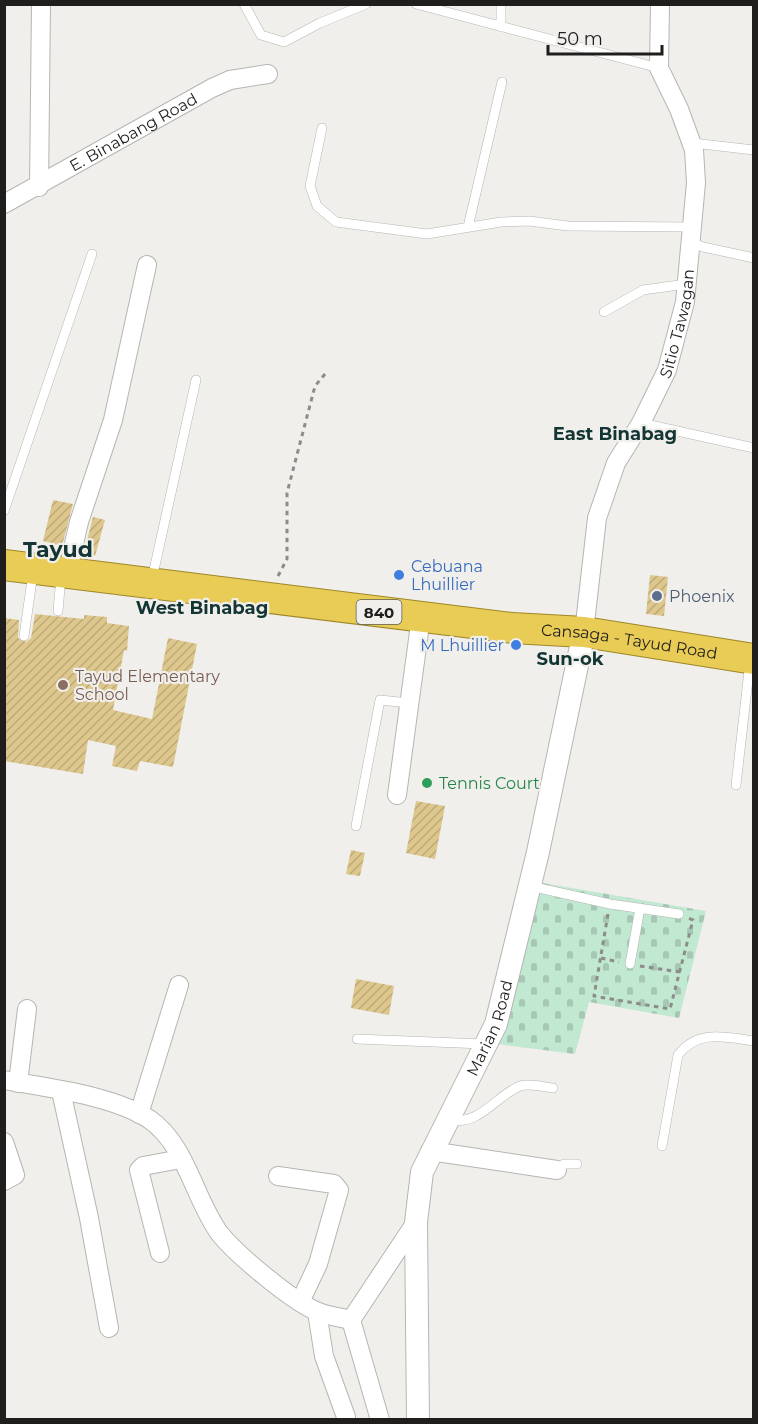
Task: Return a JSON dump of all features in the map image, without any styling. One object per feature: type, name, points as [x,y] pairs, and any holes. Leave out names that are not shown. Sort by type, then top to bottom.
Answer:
[{"type":"highway","name":"Cansaga - Tayud Road","points":[[42,570],[512,628],[584,632],[752,659]]},
{"type":"street","points":[[39,187],[41,4]]},
{"type":"street","name":"Sitio Tawagan","points":[[584,632],[597,518],[616,462],[641,423],[667,370],[685,302],[696,183],[693,142],[659,68],[660,4]]},
{"type":"street","name":"E. Binabang Road","points":[[4,204],[39,187],[212,88],[230,80],[268,74]]},
{"type":"street","points":[[42,570],[79,522],[113,420],[147,265]]},
{"type":"street","points":[[398,795],[421,617]]},
{"type":"street","name":"Marian Road","points":[[418,1419],[416,1222],[422,1172],[430,1151],[496,1024],[530,886],[584,632]]},
{"type":"street","points":[[140,1114],[179,985]]},
{"type":"street","points":[[27,1009],[11,1081],[110,1103],[140,1114],[169,1137],[220,1234],[257,1268],[300,1302],[317,1312],[351,1320]]},
{"type":"street","points":[[61,1091],[89,1218],[108,1328]]},
{"type":"street","points":[[4,1142],[15,1175],[4,1181]]},
{"type":"street","points":[[430,1151],[557,1170]]},
{"type":"street","points":[[160,1253],[139,1170],[143,1166],[181,1159]]},
{"type":"street","points":[[278,1176],[334,1184],[339,1190],[318,1264],[300,1302]]},
{"type":"street","points":[[380,1419],[351,1320],[416,1222]]},
{"type":"street","points":[[317,1312],[324,1356],[346,1417]]},
{"type":"lane","points":[[244,4],[261,35],[284,42],[320,23],[366,4]]},
{"type":"lane","points":[[416,4],[659,68]]},
{"type":"lane","points":[[501,4],[501,27]]},
{"type":"lane","points":[[468,227],[502,82]]},
{"type":"lane","points":[[322,128],[310,186],[317,206],[336,222],[427,234],[468,227],[530,221],[691,235],[703,248],[753,258]]},
{"type":"lane","points":[[693,142],[753,150]]},
{"type":"lane","points":[[4,511],[92,254]]},
{"type":"lane","points":[[604,312],[643,290],[686,284]]},
{"type":"lane","points":[[151,585],[196,380]]},
{"type":"lane","points":[[641,423],[753,448]]},
{"type":"lane","points":[[42,570],[58,610]]},
{"type":"lane","points":[[24,636],[42,570]]},
{"type":"lane","points":[[736,785],[752,659]]},
{"type":"lane","points":[[356,826],[380,700],[409,703]]},
{"type":"lane","points":[[530,886],[679,914]]},
{"type":"lane","points":[[630,964],[640,908]]},
{"type":"lane","points":[[662,1146],[678,1054],[687,1043],[709,1036],[753,1041]]},
{"type":"lane","points":[[357,1039],[486,1044]]},
{"type":"lane","points":[[448,1118],[460,1122],[472,1118],[524,1085],[553,1088]]},
{"type":"lane","points":[[557,1170],[564,1164],[577,1164]]},
{"type":"path","points":[[266,599],[287,559],[287,493],[315,386],[325,374]]},
{"type":"green space","points":[[537,882],[706,911],[679,1018],[589,1002],[575,1054],[497,1044]]},
{"type":"building","points":[[53,500],[73,504],[62,546],[43,541]]},
{"type":"building","points":[[93,517],[105,520],[95,556],[84,552]]},
{"type":"building","name":"Phoenix","points":[[650,575],[668,577],[664,616],[646,614]]},
{"type":"building","name":"Tayud Elementary School","points":[[35,614],[84,619],[84,615],[107,617],[107,623],[129,626],[127,651],[124,650],[113,710],[152,719],[168,638],[197,644],[173,767],[140,761],[137,771],[112,766],[116,746],[88,740],[83,774],[4,761],[4,618],[19,620],[18,638],[26,642],[31,638]]},
{"type":"building","points":[[416,801],[445,806],[435,859],[406,853]]},
{"type":"building","points":[[351,850],[365,853],[360,876],[346,874]]},
{"type":"building","points":[[356,979],[394,986],[389,1015],[351,1008]]},
{"type":"place","name":"Cebuana Lhuillier","points":[[399,575]]},
{"type":"place","name":"Phoenix","points":[[657,596]]},
{"type":"place","name":"M Lhuillier","points":[[516,645]]},
{"type":"place","name":"Tayud Elementary School","points":[[63,685]]},
{"type":"place","name":"Tennis Court","points":[[427,783]]},
{"type":"district","name":"East Binabag","points":[[615,434]]},
{"type":"district","name":"Tayud","points":[[58,549]]},
{"type":"district","name":"West Binabag","points":[[202,608]]},
{"type":"district","name":"Sun-ok","points":[[570,659]]}]
